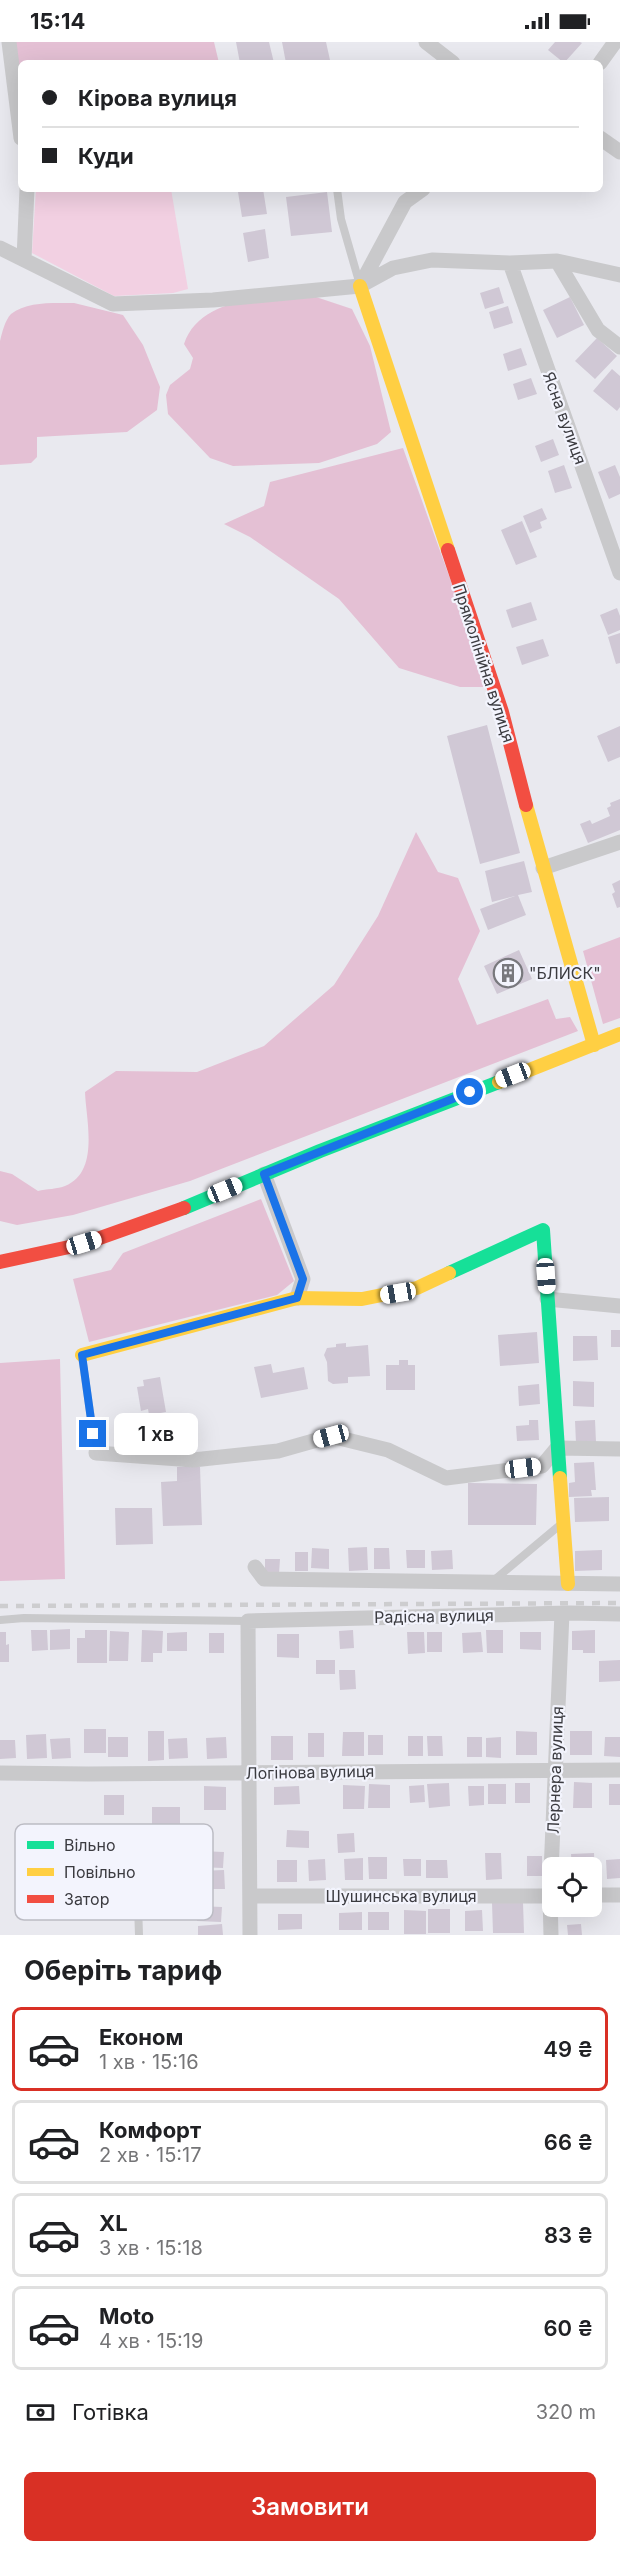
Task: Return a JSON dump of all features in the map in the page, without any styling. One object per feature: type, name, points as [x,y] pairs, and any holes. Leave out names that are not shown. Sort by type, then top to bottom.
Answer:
[{"type":"street","points":[[9,42],[18,114]]},
{"type":"street","points":[[426,42],[449,60]]},
{"type":"street","points":[[602,60],[615,42]]},
{"type":"street","points":[[603,140],[620,152]]},
{"type":"street","points":[[24,259],[27,192]]},
{"type":"street","points":[[360,286],[405,202],[419,192]]},
{"type":"street","points":[[0,248],[112,304],[213,300],[360,286],[393,268],[432,260],[510,263],[557,261],[620,275]]},
{"type":"street","points":[[557,261],[598,330],[620,347]]},
{"type":"street","name":"Ясна вулиця","points":[[510,263],[620,573]]},
{"type":"street","name":"Прямолінійна вулиця","points":[[360,286],[502,712],[543,868],[594,1045]]},
{"type":"street","points":[[543,868],[620,842]]},
{"type":"street","points":[[0,1262],[42,1256],[126,1230],[620,1034]]},
{"type":"street","points":[[264,1174],[303,1279],[297,1298]]},
{"type":"street","points":[[82,1355],[297,1298],[362,1299],[417,1288],[543,1230],[568,1584]]},
{"type":"street","points":[[547,1299],[620,1306]]},
{"type":"street","points":[[96,1453],[194,1460],[278,1451],[331,1436],[388,1450],[446,1478],[542,1466],[557,1448]]},
{"type":"street","points":[[557,1448],[620,1449]]},
{"type":"street","name":"Радісна вулиця","points":[[255,1567],[264,1579],[620,1584]]},
{"type":"street","name":"Радісна вулиця","points":[[248,1621],[566,1613],[620,1614]]},
{"type":"street","name":"Лернера вулиця","points":[[553,1857],[566,1613]]},
{"type":"street","points":[[248,1621],[250,1935]]},
{"type":"street","name":"Логінова вулиця","points":[[0,1773],[620,1770]]},
{"type":"street","points":[[602,1895],[620,1895]]},
{"type":"street","name":"Шушинська вулиця","points":[[250,1896],[542,1896]]},
{"type":"street","name":"Лернера вулиця","points":[[551,1917],[551,1935]]},
{"type":"lane","points":[[337,192],[341,219],[360,286]]},
{"type":"lane","points":[[82,1355],[96,1453]]},
{"type":"lane","points":[[491,1583],[563,1522]]},
{"type":"lane","points":[[0,1620],[24,1618],[248,1621]]},
{"type":"lane","points":[[138,1920],[139,1935]]},
{"type":"shaded area","points":[[15,42],[214,42],[218,60],[18,60],[18,66]]},
{"type":"shaded area","points":[[36,192],[172,192],[188,289],[173,293],[114,296],[32,253]]},
{"type":"shaded area","points":[[304,293],[352,309],[370,346],[391,432],[377,444],[319,463],[233,466],[210,458],[168,414],[166,395],[170,385],[190,369],[193,358],[184,344],[192,329],[204,317],[235,303]]},
{"type":"shaded area","points":[[74,303],[123,315],[143,345],[160,387],[157,410],[127,432],[37,437],[37,457],[31,463],[0,465],[0,341],[5,323],[11,314],[25,307]]},
{"type":"shaded area","points":[[403,448],[489,687],[460,687],[399,668],[339,599],[250,537],[224,524],[264,506],[270,482]]},
{"type":"shaded area","points":[[416,832],[438,872],[458,878],[480,931],[458,979],[477,1025],[548,999],[556,1019],[570,1017],[578,1031],[190,1181],[73,1215],[17,1225],[0,1221],[0,1171],[12,1174],[38,1191],[65,1186],[76,1179],[83,1169],[89,1144],[85,1092],[116,1071],[197,1072],[264,1046],[334,985],[378,916]]},
{"type":"shaded area","points":[[620,937],[620,1018],[603,1024],[583,951]]},
{"type":"shaded area","points":[[261,1199],[294,1281],[277,1295],[89,1342],[73,1279],[111,1270],[123,1253]]},
{"type":"shaded area","points":[[60,1359],[65,1579],[0,1581],[0,1363]]},
{"type":"building","points":[[236,42],[269,42],[273,60],[239,60]]},
{"type":"building","points":[[282,42],[326,42],[330,60],[285,60]]},
{"type":"building","points":[[555,42],[582,43],[567,60],[560,60],[548,50]]},
{"type":"building","points":[[238,192],[263,192],[267,214],[242,217]]},
{"type":"building","points":[[327,192],[332,232],[291,236],[286,197]]},
{"type":"building","points":[[265,229],[269,258],[248,262],[243,233]]},
{"type":"building","points":[[499,287],[504,303],[485,309],[480,293]]},
{"type":"building","points":[[570,297],[584,325],[557,338],[543,310]]},
{"type":"building","points":[[508,306],[513,323],[494,329],[489,312]]},
{"type":"building","points":[[597,338],[617,356],[595,379],[575,361]]},
{"type":"building","points":[[521,348],[527,365],[508,371],[503,354]]},
{"type":"building","points":[[612,369],[620,376],[620,407],[617,411],[593,391]]},
{"type":"building","points":[[531,378],[537,394],[518,400],[513,384]]},
{"type":"building","points":[[553,439],[559,455],[541,462],[535,446]]},
{"type":"building","points":[[564,465],[572,488],[555,493],[548,471]]},
{"type":"building","points":[[615,465],[620,477],[620,494],[609,499],[598,472]]},
{"type":"building","points":[[542,508],[547,519],[540,522],[542,528],[530,533],[523,516]]},
{"type":"building","points":[[522,521],[537,557],[516,565],[501,530]]},
{"type":"building","points":[[531,602],[537,620],[512,628],[506,610]]},
{"type":"building","points":[[617,608],[620,616],[620,630],[608,635],[600,615]]},
{"type":"building","points":[[620,633],[620,663],[616,664],[608,637]]},
{"type":"building","points":[[543,639],[549,656],[522,665],[516,647]]},
{"type":"building","points":[[487,725],[520,853],[480,864],[447,736]]},
{"type":"building","points":[[620,726],[620,757],[608,762],[597,736]]},
{"type":"building","points":[[620,799],[620,830],[588,843],[580,824],[590,820],[592,824],[610,816],[607,808],[611,806],[610,803]]},
{"type":"building","points":[[524,861],[532,892],[518,895],[526,915],[488,930],[480,909],[515,896],[492,902],[485,871]]},
{"type":"building","points":[[620,880],[620,907],[617,908],[612,894],[615,892],[612,884]]},
{"type":"building","name":"\"БЛИСК\"","points":[[519,950],[532,979],[497,994],[484,966]]},
{"type":"building","points":[[611,1330],[620,1330],[620,1347],[611,1347]]},
{"type":"building","points":[[537,1332],[539,1363],[500,1366],[498,1335]]},
{"type":"building","points":[[573,1336],[597,1336],[598,1360],[573,1361]]},
{"type":"building","points":[[346,1343],[346,1347],[368,1345],[370,1376],[348,1377],[348,1383],[333,1384],[328,1381],[327,1362],[324,1355],[327,1348]]},
{"type":"building","points":[[399,1360],[408,1360],[408,1365],[415,1365],[415,1390],[386,1390],[386,1365],[399,1365]]},
{"type":"building","points":[[271,1364],[273,1373],[304,1367],[308,1389],[261,1398],[254,1367]]},
{"type":"building","points":[[160,1377],[166,1412],[149,1415],[148,1409],[141,1411],[137,1387],[144,1386],[143,1380]]},
{"type":"building","points":[[573,1381],[594,1382],[594,1407],[573,1406]]},
{"type":"building","points":[[539,1384],[540,1404],[519,1406],[518,1386]]},
{"type":"building","points":[[159,1420],[163,1438],[136,1444],[132,1426]]},
{"type":"building","points":[[529,1420],[538,1420],[539,1440],[517,1441],[516,1426],[529,1425]]},
{"type":"building","points":[[595,1420],[596,1442],[576,1443],[575,1421]]},
{"type":"building","points":[[594,1462],[596,1490],[591,1490],[592,1496],[569,1497],[569,1483],[575,1482],[574,1463]]},
{"type":"building","points":[[177,1467],[200,1467],[202,1525],[163,1526],[161,1482],[177,1481]]},
{"type":"building","points":[[468,1483],[537,1484],[536,1525],[468,1525]]},
{"type":"building","points":[[609,1497],[609,1521],[575,1522],[574,1498]]},
{"type":"building","points":[[115,1508],[152,1508],[153,1544],[116,1545]]},
{"type":"building","points":[[367,1547],[368,1570],[349,1571],[348,1548]]},
{"type":"building","points":[[312,1548],[329,1549],[329,1569],[311,1568]]},
{"type":"building","points":[[374,1548],[389,1548],[390,1569],[374,1569]]},
{"type":"building","points":[[406,1550],[425,1550],[425,1568],[407,1568]]},
{"type":"building","points":[[452,1550],[453,1569],[432,1570],[431,1551]]},
{"type":"building","points":[[602,1550],[602,1570],[575,1571],[575,1551]]},
{"type":"building","points":[[295,1552],[308,1552],[308,1571],[295,1571]]},
{"type":"building","points":[[265,1559],[280,1559],[279,1574],[265,1574]]},
{"type":"building","points":[[70,1629],[70,1649],[50,1650],[50,1630]]},
{"type":"building","points":[[31,1630],[47,1630],[48,1650],[32,1651]]},
{"type":"building","points":[[85,1630],[107,1630],[107,1663],[77,1663],[77,1638],[85,1638]]},
{"type":"building","points":[[142,1630],[163,1631],[162,1653],[153,1653],[153,1662],[141,1662]]},
{"type":"building","points":[[353,1630],[354,1648],[340,1649],[339,1631]]},
{"type":"building","points":[[486,1630],[503,1630],[503,1653],[487,1653]]},
{"type":"building","points":[[595,1630],[595,1653],[572,1650],[572,1631]]},
{"type":"building","points":[[110,1631],[129,1632],[128,1661],[109,1661]]},
{"type":"building","points":[[0,1632],[6,1632],[9,1662],[0,1662]]},
{"type":"building","points":[[187,1632],[187,1651],[167,1651],[167,1633]]},
{"type":"building","points":[[407,1632],[424,1632],[425,1653],[408,1654]]},
{"type":"building","points":[[427,1632],[442,1632],[442,1652],[427,1652]]},
{"type":"building","points":[[481,1632],[483,1652],[463,1653],[462,1633]]},
{"type":"building","points":[[520,1632],[541,1632],[541,1650],[520,1649]]},
{"type":"building","points":[[209,1633],[224,1633],[224,1653],[209,1653]]},
{"type":"building","points":[[277,1634],[299,1634],[299,1658],[277,1657]]},
{"type":"building","points":[[316,1660],[335,1660],[335,1674],[316,1674]]},
{"type":"building","points":[[620,1660],[620,1681],[599,1682],[599,1661]]},
{"type":"building","points":[[339,1670],[355,1670],[356,1689],[340,1690]]},
{"type":"building","points":[[84,1729],[106,1729],[106,1753],[84,1753]]},
{"type":"building","points":[[148,1731],[164,1731],[164,1760],[148,1761]]},
{"type":"building","points":[[516,1731],[537,1732],[537,1755],[516,1755]]},
{"type":"building","points":[[570,1731],[592,1731],[592,1755],[570,1755]]},
{"type":"building","points":[[343,1732],[364,1732],[364,1756],[342,1756]]},
{"type":"building","points":[[308,1733],[324,1733],[324,1757],[308,1757]]},
{"type":"building","points":[[46,1734],[47,1758],[27,1759],[26,1735]]},
{"type":"building","points":[[368,1735],[383,1735],[383,1755],[368,1755]]},
{"type":"building","points":[[271,1736],[293,1736],[293,1760],[271,1760]]},
{"type":"building","points":[[408,1736],[423,1736],[423,1756],[408,1756]]},
{"type":"building","points":[[427,1736],[442,1736],[443,1756],[428,1756]]},
{"type":"building","points":[[108,1737],[128,1737],[128,1757],[108,1757]]},
{"type":"building","points":[[226,1737],[227,1758],[207,1759],[206,1738]]},
{"type":"building","points":[[467,1737],[482,1737],[482,1757],[467,1757]]},
{"type":"building","points":[[501,1737],[501,1758],[486,1757],[486,1738]]},
{"type":"building","points":[[605,1737],[620,1737],[620,1757],[604,1756]]},
{"type":"building","points":[[70,1738],[71,1758],[52,1759],[50,1739]]},
{"type":"building","points":[[187,1738],[188,1758],[169,1759],[168,1739]]},
{"type":"building","points":[[0,1740],[15,1740],[16,1758],[0,1759]]},
{"type":"building","points":[[574,1782],[592,1783],[592,1808],[573,1808]]},
{"type":"building","points":[[449,1783],[450,1806],[429,1808],[427,1784]]},
{"type":"building","points":[[515,1783],[530,1783],[530,1803],[515,1803]]},
{"type":"building","points":[[369,1784],[390,1785],[390,1808],[368,1808]]},
{"type":"building","points":[[488,1784],[506,1784],[506,1804],[488,1804]]},
{"type":"building","points":[[609,1784],[620,1784],[620,1805],[609,1805]]},
{"type":"building","points":[[343,1785],[365,1786],[364,1809],[343,1809]]},
{"type":"building","points":[[424,1785],[425,1802],[410,1803],[409,1786]]},
{"type":"building","points":[[204,1786],[226,1787],[226,1810],[204,1810]]},
{"type":"building","points":[[299,1786],[300,1804],[274,1805],[274,1787]]},
{"type":"building","points":[[468,1786],[484,1786],[484,1805],[469,1806]]},
{"type":"building","points":[[104,1795],[124,1795],[124,1815],[104,1815]]},
{"type":"building","points":[[152,1807],[180,1807],[180,1824],[152,1824]]},
{"type":"building","points":[[287,1830],[309,1831],[309,1848],[286,1847]]},
{"type":"building","points":[[354,1833],[355,1852],[338,1853],[337,1834]]},
{"type":"building","points":[[213,1852],[224,1852],[223,1868],[213,1868]]},
{"type":"building","points":[[485,1853],[501,1853],[502,1879],[486,1880]]},
{"type":"building","points":[[594,1853],[594,1857],[571,1857],[571,1854]]},
{"type":"building","points":[[527,1856],[542,1856],[542,1876],[527,1876]]},
{"type":"building","points":[[368,1857],[387,1857],[387,1879],[369,1879]]},
{"type":"building","points":[[363,1858],[363,1880],[345,1880],[344,1859]]},
{"type":"building","points":[[325,1859],[326,1880],[309,1881],[308,1860]]},
{"type":"building","points":[[403,1859],[421,1859],[421,1876],[404,1876]]},
{"type":"building","points":[[620,1859],[620,1878],[607,1879],[606,1860]]},
{"type":"building","points":[[277,1860],[297,1860],[297,1882],[277,1882]]},
{"type":"building","points":[[426,1860],[447,1860],[448,1878],[426,1878]]},
{"type":"building","points":[[213,1870],[224,1870],[225,1889],[213,1889]]},
{"type":"building","points":[[523,1902],[524,1933],[493,1933],[492,1903]]},
{"type":"building","points":[[213,1907],[222,1907],[221,1922],[197,1921],[213,1920]]},
{"type":"building","points":[[428,1909],[450,1909],[450,1933],[428,1933]]},
{"type":"building","points":[[404,1910],[426,1911],[426,1934],[404,1934]]},
{"type":"building","points":[[482,1910],[483,1931],[465,1931],[465,1911]]},
{"type":"building","points":[[362,1912],[362,1930],[339,1930],[339,1913]]},
{"type":"building","points":[[368,1912],[389,1912],[389,1930],[368,1930]]},
{"type":"building","points":[[278,1914],[302,1914],[302,1929],[278,1930]]},
{"type":"building","points":[[222,1924],[223,1935],[198,1935],[198,1926]]},
{"type":"building","points":[[581,1924],[582,1935],[568,1935],[567,1925]]},
{"type":"railway","points":[[0,1606],[620,1603]]},
{"type":"traffic: fast","points":[[184,1208],[320,1151],[499,1082]]},
{"type":"traffic: fast","points":[[449,1273],[543,1230],[560,1478]]},
{"type":"traffic: slow","points":[[360,286],[448,550]]},
{"type":"traffic: slow","points":[[526,805],[594,1045]]},
{"type":"traffic: slow","points":[[499,1082],[620,1034]]},
{"type":"traffic: slow","points":[[82,1355],[297,1298],[362,1299],[417,1288],[449,1273]]},
{"type":"traffic: slow","points":[[560,1478],[568,1584]]},
{"type":"traffic: jam","points":[[448,550],[502,712],[526,805]]},
{"type":"traffic: jam","points":[[0,1262],[83,1244],[184,1208]]},
{"type":"place","name":"\"БЛИСК\"","points":[[508,973]]},
{"type":"route","points":[[93,1434],[82,1355],[297,1298],[303,1279],[264,1174],[470,1092]]}]
